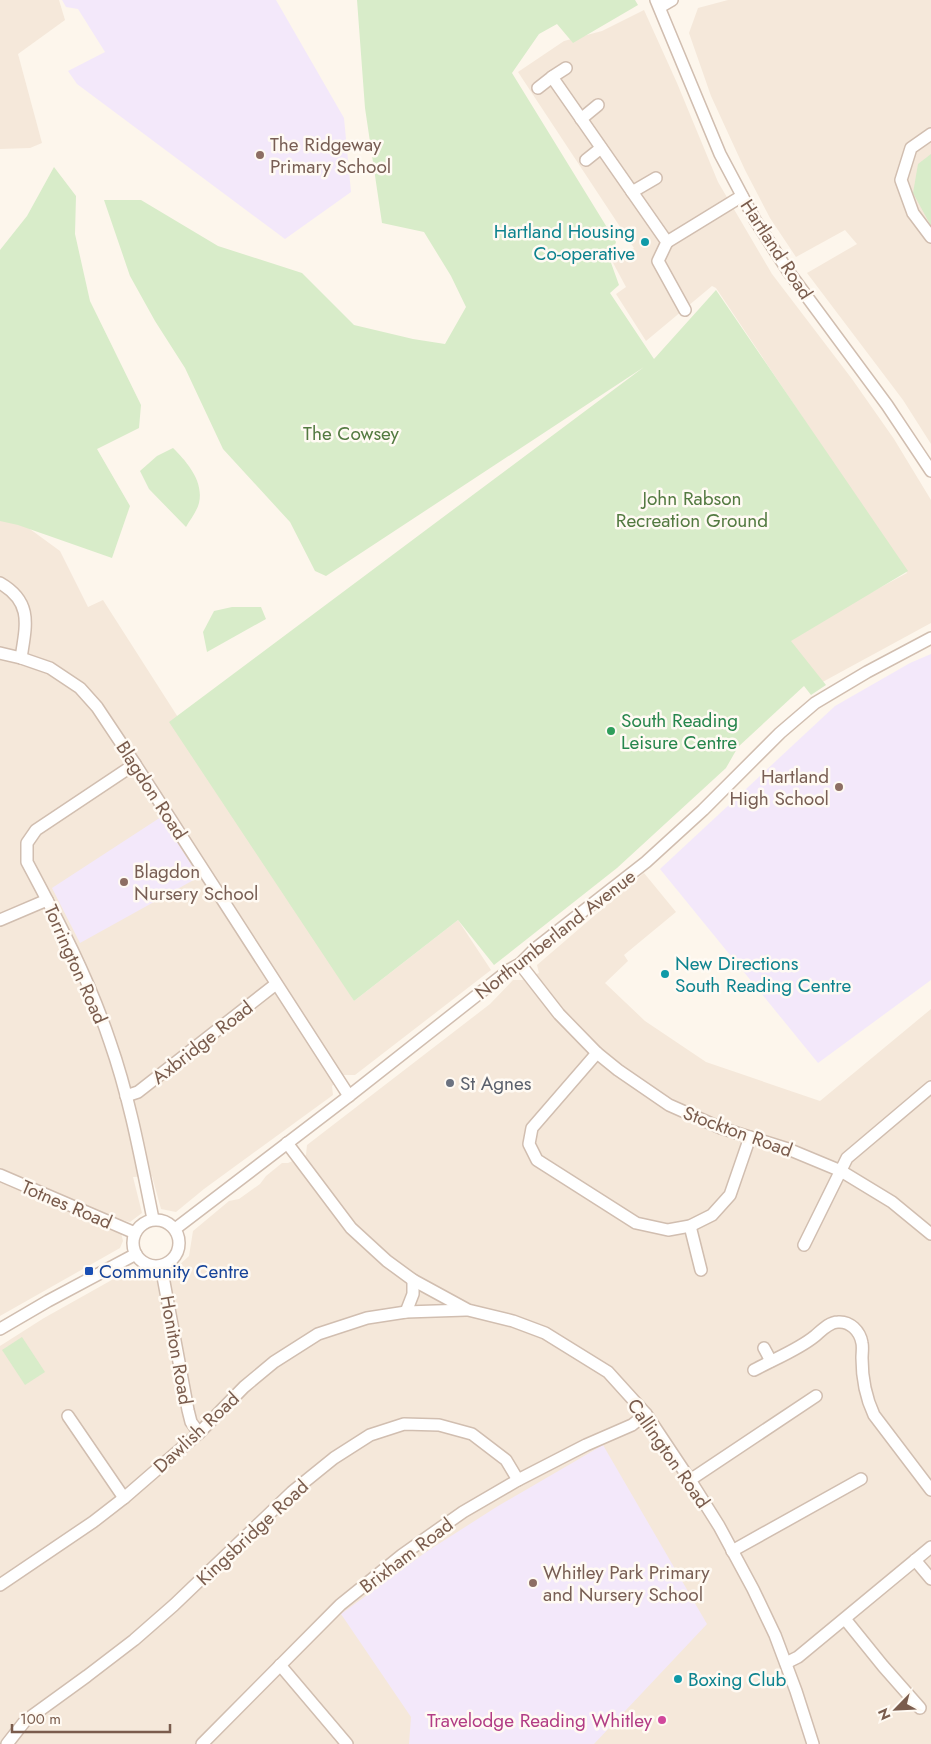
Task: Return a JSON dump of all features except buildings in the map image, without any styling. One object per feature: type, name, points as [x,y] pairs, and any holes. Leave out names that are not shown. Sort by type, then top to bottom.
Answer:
[{"type":"street","points":[[658,3],[672,0]]},
{"type":"street","name":"Hartland Road","points":[[658,3],[720,154],[755,220],[788,271],[887,405],[931,471]]},
{"type":"street","points":[[538,88],[566,68]]},
{"type":"street","points":[[552,77],[667,242]]},
{"type":"street","points":[[581,119],[598,106]]},
{"type":"street","points":[[931,134],[911,148],[901,180],[913,213],[931,236]]},
{"type":"street","points":[[586,160],[602,148]]},
{"type":"street","points":[[632,192],[656,178]]},
{"type":"street","points":[[685,310],[658,261],[667,242],[742,196]]},
{"type":"street","points":[[0,582],[12,590],[23,604],[26,618],[22,658]]},
{"type":"street","name":"Northumberland Avenue","points":[[175,1229],[349,1096],[509,970],[520,964],[536,948],[646,862],[780,733],[815,703],[867,672],[931,638]]},
{"type":"street","name":"Blagdon Road","points":[[0,653],[22,658],[50,668],[80,688],[97,707],[349,1096]]},
{"type":"street","name":"Torrington Road","points":[[135,764],[36,830],[27,843],[27,862],[88,985],[111,1042],[139,1148],[153,1219]]},
{"type":"street","points":[[0,920],[47,900]]},
{"type":"street","name":"Stockton Road","points":[[520,964],[559,1014],[597,1053],[618,1070],[670,1105],[721,1128],[788,1149],[841,1171],[892,1202],[931,1234]]},
{"type":"street","name":"Axbridge Road","points":[[126,1096],[138,1092],[276,984]]},
{"type":"street","points":[[597,1053],[532,1128],[529,1144],[537,1160],[636,1223],[668,1230],[690,1226],[712,1215],[730,1195],[750,1137]]},
{"type":"street","points":[[804,1244],[847,1158],[931,1087]]},
{"type":"street","name":"Callington Road","points":[[287,1143],[351,1228],[387,1262],[413,1280],[468,1310],[512,1321],[545,1333],[608,1372],[646,1414],[690,1480],[732,1551],[771,1627],[799,1699],[813,1744]]},
{"type":"street","name":"Totnes Road","points":[[0,1175],[135,1232]]},
{"type":"street","points":[[153,1219],[165,1221],[175,1229],[180,1244],[174,1258],[162,1266],[154,1266],[140,1260],[136,1254],[133,1240],[135,1232],[142,1224],[153,1219]]},
{"type":"street","points":[[690,1226],[701,1270]]},
{"type":"street","points":[[0,1328],[136,1254]]},
{"type":"street","name":"Honiton Road","points":[[162,1266],[188,1410],[191,1422],[199,1432]]},
{"type":"street","points":[[406,1312],[413,1294],[413,1280]]},
{"type":"street","name":"Dawlish Road","points":[[0,1585],[93,1522],[124,1498],[199,1432],[244,1387],[274,1362],[318,1334],[367,1318],[406,1312],[468,1310]]},
{"type":"street","points":[[754,1370],[813,1338],[826,1326],[837,1322],[849,1324],[857,1331],[862,1342],[862,1360],[867,1392],[869,1404],[874,1415],[931,1490]]},
{"type":"street","points":[[764,1348],[771,1361]]},
{"type":"street","points":[[690,1480],[816,1396]]},
{"type":"street","name":"Brixham Road","points":[[202,1744],[340,1605],[402,1555],[463,1512],[518,1480],[586,1445],[632,1425],[646,1414]]},
{"type":"street","points":[[68,1416],[124,1498]]},
{"type":"street","name":"Kingsbridge Road","points":[[7,1744],[25,1722],[126,1646],[174,1605],[292,1492],[334,1458],[370,1436],[404,1424],[438,1425],[472,1434],[506,1460],[518,1480]]},
{"type":"street","points":[[732,1551],[861,1479]]},
{"type":"street","points":[[786,1663],[798,1657],[931,1547]]},
{"type":"street","points":[[915,1560],[931,1579]]},
{"type":"street","points":[[845,1619],[920,1708]]},
{"type":"street","points":[[280,1665],[347,1744]]},
{"type":"street","points":[[0,1742],[7,1744]]},
{"type":"shaded area","points":[[0,0],[59,0],[65,20],[18,54],[42,143],[30,148],[0,149]]},
{"type":"shaded area","name":"The Ridgeway Primary School","points":[[62,0],[276,0],[344,118],[351,192],[285,239],[77,84],[68,71],[105,52],[78,9],[66,7]]},
{"type":"shaded area","points":[[728,0],[931,0],[931,444],[903,400],[807,273],[857,244],[845,230],[796,257],[770,218],[745,170],[711,96],[689,33],[698,8]]},
{"type":"shaded area","points":[[644,10],[718,182],[772,274],[852,379],[894,439],[931,500],[931,623],[817,685],[787,638],[907,573],[716,288],[712,286],[646,341],[616,294],[626,287],[612,261],[634,248],[518,72],[564,41],[602,31]]},
{"type":"shaded area","points":[[0,511],[8,513],[60,551],[88,607],[103,600],[229,797],[354,1001],[458,920],[491,970],[355,1075],[344,1075],[332,1086],[333,1095],[204,1189],[176,1212],[161,1209],[152,1176],[133,1177],[142,1213],[130,1222],[118,1219],[123,1241],[120,1248],[0,1316]]},
{"type":"shaded area","name":"Hartland High School","points":[[931,654],[931,980],[818,1063],[660,869],[835,706],[910,663]]},
{"type":"shaded area","name":"Blagdon Nursery School","points":[[161,817],[199,877],[80,943],[52,888]]},
{"type":"shaded area","points":[[644,873],[676,912],[624,955],[628,961],[605,983],[645,1021],[706,1062],[820,1101],[931,1009],[931,1744],[0,1744],[0,1346],[44,1318],[126,1272],[143,1271],[153,1281],[171,1281],[175,1269],[189,1256],[193,1231],[229,1201],[239,1199],[260,1184],[266,1176],[282,1163],[288,1163],[306,1155],[307,1145],[490,1004],[513,980],[522,980],[539,973],[537,965]]},
{"type":"shaded area","name":"Whitley Park Primary and Nursery School","points":[[603,1445],[707,1624],[594,1744],[409,1744],[411,1717],[341,1614],[426,1552],[498,1506]]},
{"type":"green space","points":[[357,0],[635,0],[638,5],[573,43],[557,24],[539,34],[512,73],[616,242],[610,260],[619,285],[610,293],[654,359],[716,290],[908,571],[791,641],[826,685],[811,695],[804,686],[738,747],[726,768],[617,868],[494,965],[458,920],[354,1001],[169,722],[644,367],[326,576],[315,571],[290,522],[223,449],[185,368],[155,321],[130,276],[104,200],[141,200],[218,246],[302,273],[354,325],[413,339],[445,344],[466,307],[451,276],[424,232],[382,223],[365,108]]},
{"type":"green space","points":[[931,154],[931,226],[913,193],[918,164]]},
{"type":"green space","points":[[54,167],[76,196],[75,234],[90,301],[141,405],[139,428],[97,449],[130,506],[112,558],[18,525],[0,521],[0,250],[27,216]]},
{"type":"green space","points":[[173,448],[189,466],[199,487],[199,503],[186,527],[149,489],[140,471],[157,456]]},
{"type":"green space","points":[[232,607],[261,607],[266,619],[207,652],[203,632],[214,611]]},
{"type":"green space","points":[[22,1337],[45,1372],[25,1385],[2,1350]]},
{"type":"place","name":"The Ridgeway Primary School","points":[[260,155]]},
{"type":"place","name":"Hartland Housing Co-operative","points":[[645,242]]},
{"type":"place","name":"South Reading Leisure Centre","points":[[611,731]]},
{"type":"place","name":"Hartland High School","points":[[839,787]]},
{"type":"place","name":"Blagdon Nursery School","points":[[124,882]]},
{"type":"place","name":"New Directions South Reading Centre","points":[[665,974]]},
{"type":"place","name":"St Agnes","points":[[450,1083]]},
{"type":"place","name":"Community Centre","points":[[89,1271]]},
{"type":"place","name":"Whitley Park Primary and Nursery School","points":[[533,1583]]},
{"type":"place","name":"Boxing Club","points":[[678,1679]]},
{"type":"place","name":"Travelodge Reading Whitley","points":[[662,1720]]},
{"type":"park label","name":"The Cowsey","points":[[351,433]]},
{"type":"park label","name":"John Rabson Recreation Ground","points":[[692,509]]}]
